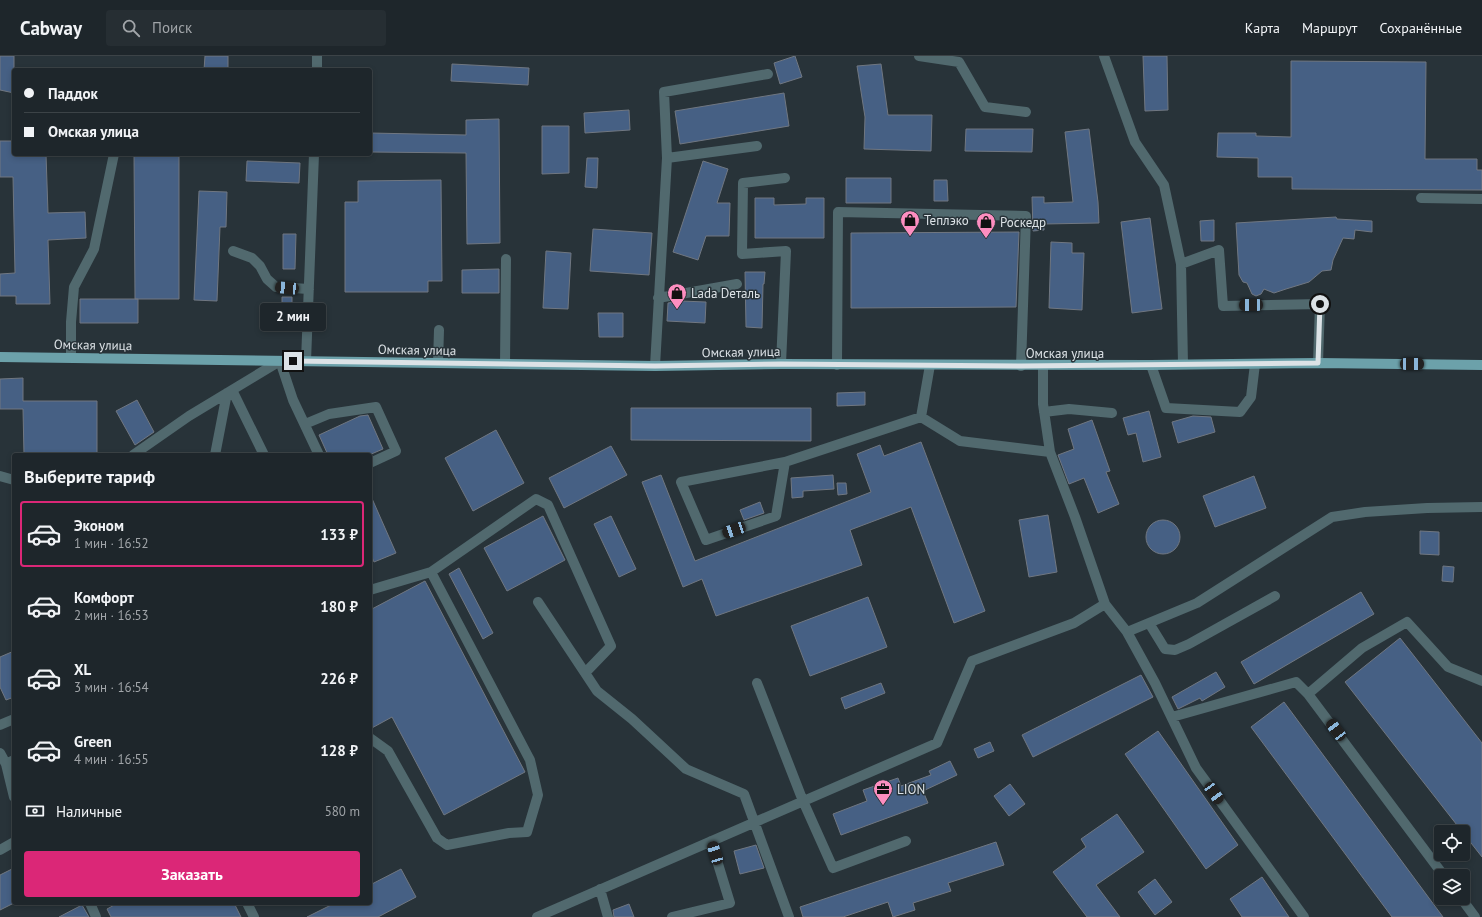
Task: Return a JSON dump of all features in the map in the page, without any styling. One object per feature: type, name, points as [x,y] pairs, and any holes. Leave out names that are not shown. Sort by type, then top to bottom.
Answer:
[{"type":"main road","name":"Омская улица","points":[[0,357],[655,366],[781,364],[1043,366],[1318,363],[1482,365]]},
{"type":"lane","points":[[317,56],[317,68]]},
{"type":"lane","points":[[919,56],[959,62],[985,107],[1026,112]]},
{"type":"lane","points":[[1104,56],[1136,142],[1164,185],[1181,264],[1183,364]]},
{"type":"lane","points":[[655,366],[667,158],[664,92],[768,74]]},
{"type":"lane","points":[[667,158],[757,146]]},
{"type":"lane","points":[[71,357],[71,322],[74,287],[94,249],[114,156]]},
{"type":"lane","points":[[306,361],[314,156]]},
{"type":"lane","points":[[781,364],[786,251],[742,254],[742,183],[785,178]]},
{"type":"lane","points":[[1420,198],[1482,199]]},
{"type":"lane","points":[[837,365],[838,212],[1026,216],[1021,366]]},
{"type":"lane","points":[[1181,264],[1219,250],[1223,306],[1320,304],[1318,363]]},
{"type":"lane","points":[[233,251],[252,258],[260,266],[267,279],[276,286],[309,290]]},
{"type":"lane","points":[[505,364],[506,259]]},
{"type":"lane","points":[[658,298],[737,284]]},
{"type":"lane","points":[[438,363],[439,330]]},
{"type":"lane","points":[[136,453],[189,416],[280,361],[294,400],[318,453]]},
{"type":"lane","points":[[1151,365],[1166,408],[1240,412],[1251,397],[1255,364]]},
{"type":"lane","points":[[921,417],[930,365]]},
{"type":"lane","points":[[1043,366],[1044,412],[1050,452],[1075,517],[1105,604],[1127,632],[1172,717],[1196,768],[1304,917]]},
{"type":"lane","points":[[215,453],[230,391]]},
{"type":"lane","points":[[230,391],[263,453]]},
{"type":"lane","points":[[305,424],[329,414],[376,407],[396,451],[372,462]]},
{"type":"lane","points":[[1044,412],[1069,409],[1112,413]]},
{"type":"lane","points":[[785,462],[776,516],[706,540],[681,482],[785,462],[921,417],[960,441],[1050,452]]},
{"type":"lane","points":[[0,476],[12,479]]},
{"type":"lane","points":[[372,589],[430,572],[536,499],[548,505],[611,646],[585,673]]},
{"type":"lane","points":[[1127,632],[1197,603],[1332,517],[1365,512],[1427,508],[1482,507]]},
{"type":"lane","points":[[372,739],[388,751],[437,838],[447,845],[527,832],[538,795],[530,760],[430,572]]},
{"type":"lane","points":[[1149,623],[1165,649],[1175,650],[1189,644],[1275,596]]},
{"type":"lane","points":[[538,602],[597,691],[632,719],[686,769],[744,794],[789,917]]},
{"type":"lane","points":[[537,917],[937,743],[972,661],[1074,623],[1105,604]]},
{"type":"lane","points":[[1308,694],[1362,648],[1407,622],[1448,668],[1482,681]]},
{"type":"lane","points":[[1172,717],[1296,682],[1308,694],[1439,869]]},
{"type":"lane","points":[[757,683],[803,801],[833,868],[906,841]]},
{"type":"lane","points":[[0,724],[12,720]]},
{"type":"lane","points":[[0,753],[10,762],[12,780]]},
{"type":"lane","points":[[672,917],[730,903],[711,841]]},
{"type":"lane","points":[[0,850],[12,843]]},
{"type":"lane","points":[[600,889],[608,917]]},
{"type":"lane","points":[[91,905],[96,917]]},
{"type":"lane","points":[[248,905],[254,917]]},
{"type":"lane","points":[[1466,905],[1475,917]]},
{"type":"building","points":[[0,56],[14,56],[14,68],[12,68],[12,93],[0,90]]},
{"type":"building","points":[[205,56],[228,56],[228,68],[204,68]]},
{"type":"building","points":[[795,56],[802,77],[780,84],[774,63]]},
{"type":"building","points":[[1143,56],[1167,56],[1168,110],[1145,111]]},
{"type":"building","points":[[1291,61],[1426,62],[1425,159],[1477,159],[1477,170],[1482,170],[1482,190],[1292,189],[1292,177],[1258,177],[1258,158],[1217,157],[1218,133],[1256,133],[1256,136],[1291,137]]},
{"type":"building","points":[[452,64],[529,68],[528,85],[451,81]]},
{"type":"building","points":[[881,64],[888,115],[932,115],[931,151],[864,149],[865,117],[857,66]]},
{"type":"building","points":[[784,93],[789,126],[680,144],[675,111]]},
{"type":"building","points":[[629,110],[630,130],[585,133],[584,113]]},
{"type":"building","points":[[499,119],[500,243],[467,244],[466,153],[372,152],[372,133],[466,135],[466,120]]},
{"type":"building","points":[[542,126],[569,126],[569,173],[542,174]]},
{"type":"building","points":[[966,129],[1033,129],[1032,152],[965,151]]},
{"type":"building","points":[[1089,129],[1098,202],[1099,223],[1044,224],[1044,230],[1033,231],[1032,197],[1044,197],[1044,203],[1073,202],[1065,132]]},
{"type":"building","points":[[0,141],[12,141],[12,156],[46,156],[48,213],[85,212],[86,238],[48,240],[50,304],[16,304],[16,296],[0,296],[0,274],[15,273],[13,177],[0,177]]},
{"type":"building","points":[[134,156],[179,156],[179,299],[135,299]]},
{"type":"building","points":[[587,158],[598,158],[597,188],[585,187]]},
{"type":"building","points":[[247,161],[300,163],[299,183],[246,181]]},
{"type":"building","points":[[703,161],[728,169],[717,203],[730,203],[729,236],[706,236],[698,260],[673,252]]},
{"type":"building","points":[[846,178],[891,178],[891,203],[846,203]]},
{"type":"building","points":[[441,180],[442,281],[428,281],[428,292],[345,292],[345,202],[358,202],[358,181]]},
{"type":"building","points":[[934,180],[947,180],[948,201],[934,201]]},
{"type":"building","points":[[199,191],[227,192],[226,227],[220,227],[217,301],[194,300]]},
{"type":"building","points":[[755,198],[774,198],[774,205],[806,204],[806,198],[824,198],[824,238],[755,238]]},
{"type":"building","points":[[1336,217],[1337,219],[1372,221],[1372,232],[1355,230],[1354,239],[1343,238],[1333,260],[1331,270],[1322,271],[1309,282],[1274,293],[1264,289],[1261,294],[1256,296],[1252,294],[1247,283],[1243,282],[1239,275],[1236,223]]},
{"type":"building","points":[[1150,218],[1162,309],[1132,313],[1121,222]]},
{"type":"building","points":[[1214,220],[1214,241],[1201,241],[1200,221]]},
{"type":"building","points":[[593,229],[652,233],[649,275],[590,271]]},
{"type":"building","points":[[1019,232],[1016,307],[851,308],[851,233]]},
{"type":"building","points":[[283,234],[296,234],[295,269],[283,269]]},
{"type":"building","points":[[1051,242],[1072,243],[1072,253],[1084,253],[1082,310],[1049,308]]},
{"type":"building","points":[[546,251],[571,253],[568,309],[543,308]]},
{"type":"building","points":[[499,269],[499,293],[462,293],[462,270]]},
{"type":"building","points":[[745,272],[765,272],[763,284],[762,328],[746,327]]},
{"type":"building","points":[[282,297],[292,297],[292,310],[282,311]]},
{"type":"building","points":[[80,299],[138,299],[138,323],[80,323]]},
{"type":"building","points":[[681,301],[706,302],[705,323],[667,321],[668,303]]},
{"type":"building","points":[[598,313],[623,313],[623,337],[599,337]]},
{"type":"building","points":[[23,378],[23,401],[97,401],[97,453],[24,453],[23,409],[0,409],[0,379]]},
{"type":"building","points":[[865,392],[865,405],[837,406],[837,393]]},
{"type":"building","points":[[137,400],[154,432],[135,445],[116,411]]},
{"type":"building","points":[[631,408],[811,408],[811,441],[631,440]]},
{"type":"building","points":[[1149,411],[1161,457],[1143,462],[1136,433],[1128,435],[1123,418]]},
{"type":"building","points":[[368,415],[383,449],[372,454],[327,453],[319,435],[360,416]]},
{"type":"building","points":[[1193,416],[1211,417],[1215,432],[1178,443],[1172,422]]},
{"type":"building","points":[[1092,420],[1110,471],[1106,472],[1119,504],[1098,513],[1084,478],[1069,484],[1058,455],[1074,449],[1068,429]]},
{"type":"building","points":[[496,430],[524,483],[473,511],[445,458]]},
{"type":"building","points":[[921,442],[985,611],[954,623],[911,507],[850,530],[862,565],[716,616],[702,579],[683,587],[642,482],[661,475],[695,561],[871,492],[857,454],[880,445],[884,456]]},
{"type":"building","points":[[611,446],[627,475],[564,508],[549,478]]},
{"type":"building","points":[[833,475],[834,489],[803,491],[803,497],[792,498],[791,478]]},
{"type":"building","points":[[1254,476],[1266,508],[1215,527],[1203,496]]},
{"type":"building","points":[[837,483],[846,483],[847,494],[838,495]]},
{"type":"building","points":[[372,499],[396,553],[374,562],[372,557]]},
{"type":"building","points":[[760,502],[764,513],[744,520],[740,510]]},
{"type":"building","points":[[1048,515],[1057,572],[1029,577],[1019,520]]},
{"type":"building","points":[[543,516],[565,560],[507,591],[484,548]]},
{"type":"building","points":[[611,516],[636,569],[619,577],[594,524]]},
{"type":"building","points":[[1160,520],[1166,520],[1170,521],[1177,527],[1180,537],[1179,544],[1173,551],[1166,554],[1160,554],[1156,553],[1149,547],[1146,540],[1146,534],[1147,530],[1153,523]]},
{"type":"building","points":[[1420,531],[1439,532],[1439,555],[1420,554]]},
{"type":"building","points":[[1443,566],[1454,567],[1453,582],[1442,581]]},
{"type":"building","points":[[459,568],[493,633],[483,639],[449,574]]},
{"type":"building","points":[[425,581],[525,772],[444,815],[392,717],[372,728],[372,609]]},
{"type":"building","points":[[1361,592],[1374,614],[1254,684],[1241,662]]},
{"type":"building","points":[[868,597],[887,647],[810,676],[791,626]]},
{"type":"building","points":[[1400,638],[1482,743],[1482,857],[1470,842],[1470,825],[1457,825],[1345,682]]},
{"type":"building","points":[[12,652],[12,698],[6,700],[0,687],[0,657]]},
{"type":"building","points":[[1216,672],[1225,687],[1202,701],[1200,698],[1178,709],[1172,697]]},
{"type":"building","points":[[1141,675],[1153,697],[1033,757],[1022,735]]},
{"type":"building","points":[[881,683],[885,693],[845,709],[841,698]]},
{"type":"building","points":[[1284,702],[1443,917],[1392,917],[1251,727]]},
{"type":"building","points":[[1158,731],[1238,845],[1206,869],[1125,754]]},
{"type":"building","points":[[990,742],[994,751],[978,758],[974,749]]},
{"type":"building","points":[[950,761],[957,775],[923,791],[928,803],[841,835],[833,814],[867,801],[863,790],[898,778],[901,786],[931,775],[929,771]]},
{"type":"building","points":[[1010,784],[1025,804],[1009,816],[994,796]]},
{"type":"building","points":[[1117,814],[1144,852],[1096,885],[1120,917],[1087,917],[1053,872],[1086,847],[1081,839]]},
{"type":"building","points":[[996,842],[1004,865],[948,883],[951,891],[913,903],[915,910],[893,917],[888,902],[843,917],[803,917],[800,907]]},
{"type":"building","points":[[756,845],[764,868],[740,874],[734,851]]},
{"type":"building","points":[[12,869],[12,904],[0,910],[0,875]]},
{"type":"building","points":[[401,869],[416,897],[378,917],[307,917],[331,905],[372,905],[372,884]]},
{"type":"building","points":[[1262,877],[1289,917],[1242,917],[1230,899]]},
{"type":"building","points":[[1155,879],[1172,902],[1155,915],[1138,892]]},
{"type":"building","points":[[629,904],[634,917],[614,917],[613,910]]},
{"type":"building","points":[[82,905],[89,917],[59,917]]},
{"type":"building","points":[[114,905],[235,905],[241,917],[111,917],[107,909]]},
{"type":"place","name":"Теплэко","points":[[910,237]]},
{"type":"place","name":"Роскедр","points":[[986,239]]},
{"type":"place","name":"Lada Dеталь","points":[[677,310]]},
{"type":"place","name":"LION","points":[[883,806]]},
{"type":"route","points":[[293,361],[655,366],[781,364],[1043,366],[1318,363],[1320,304]]}]
